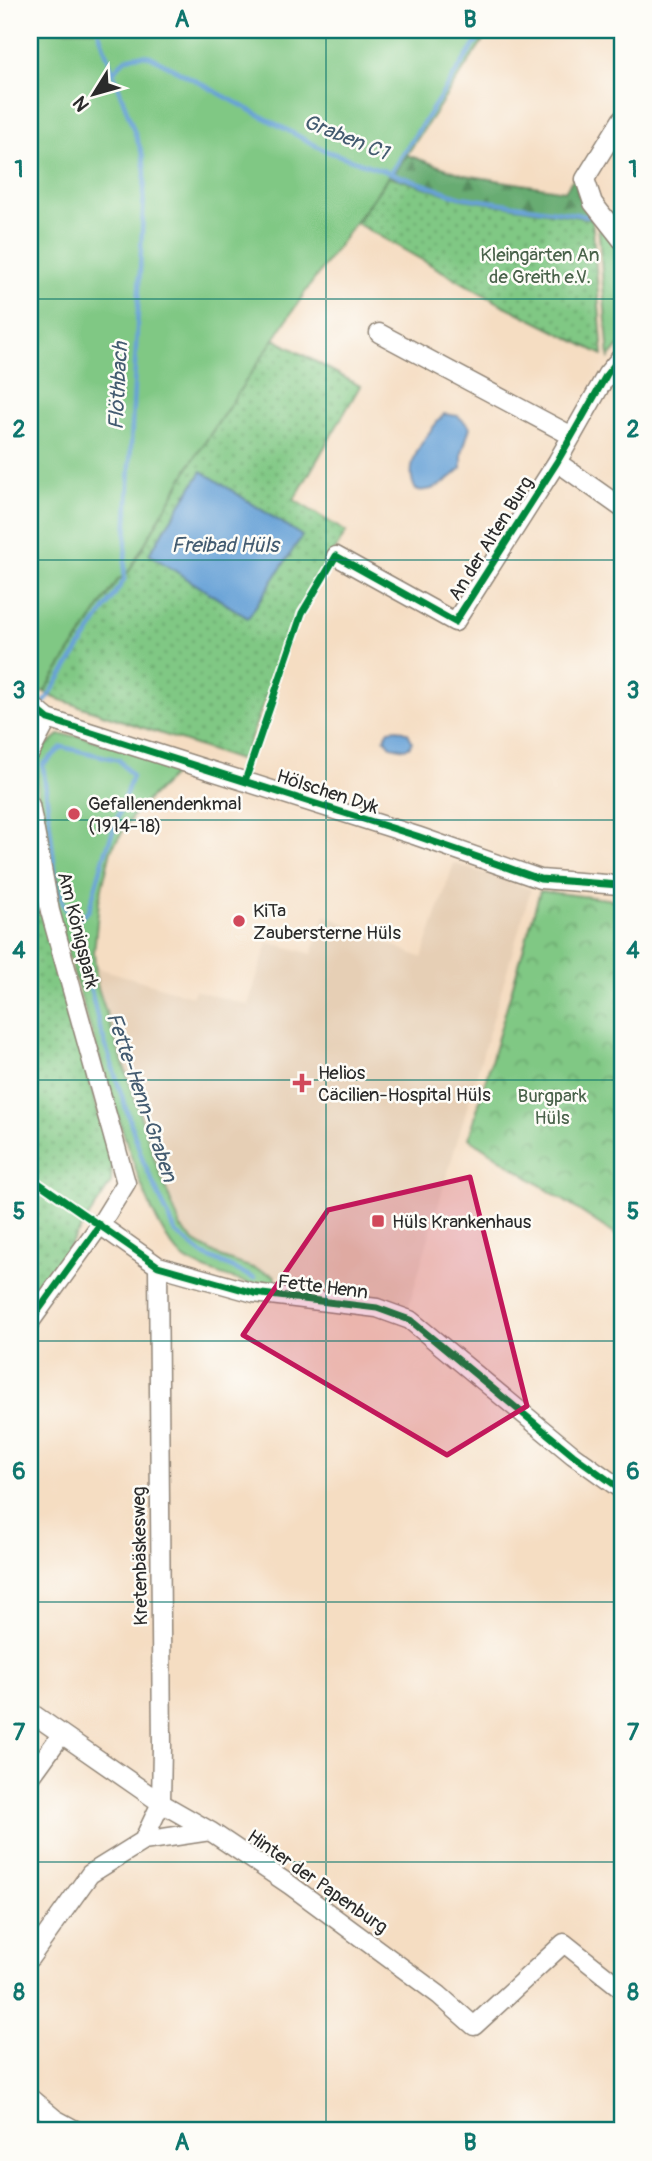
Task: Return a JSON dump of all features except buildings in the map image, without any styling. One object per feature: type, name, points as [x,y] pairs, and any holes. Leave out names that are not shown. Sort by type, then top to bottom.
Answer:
[{"type":"street","points":[[622,119],[585,179],[593,203],[622,240]]},
{"type":"street","points":[[379,333],[572,436]]},
{"type":"street","name":"An der Alten Burg","points":[[336,556],[455,622],[557,462],[607,373],[622,356]]},
{"type":"street","points":[[557,462],[622,508]]},
{"type":"street","name":"Hölschen Dyk","points":[[30,705],[48,719],[417,836],[540,879],[619,885],[622,882]]},
{"type":"street","points":[[30,753],[48,719]]},
{"type":"street","name":"Am Königspark","points":[[30,805],[50,911],[126,1183],[100,1225],[30,1322]]},
{"type":"street","name":"Fette Henn","points":[[100,1225],[158,1266],[254,1293],[377,1308],[410,1320],[573,1455],[622,1490]]},
{"type":"street","name":"Kretenbäskesweg","points":[[143,1841],[160,1803],[162,1746],[158,1266]]},
{"type":"street","name":"Hinter der Papenburg","points":[[30,1712],[160,1803],[210,1831],[290,1885],[439,1995],[474,2026],[564,1943],[622,1989]]},
{"type":"street","points":[[30,1778],[61,1734]]},
{"type":"street","points":[[30,1958],[90,1874],[143,1841],[210,1831]]},
{"type":"street","points":[[30,2098],[55,2119],[77,2131]]},
{"type":"highlighted area","points":[[470,1177],[527,1406],[447,1455],[243,1335],[328,1210]]},
{"type":"shaded area","name":"Helios Cäcilien-Hospital Hüls","points":[[454,863],[531,889],[408,1309],[394,1301],[380,1301],[274,1275],[223,1258],[194,1242],[181,1228],[155,1160],[97,985],[95,967],[192,996],[195,990],[248,1005],[268,942],[312,954],[325,915],[422,958]]},
{"type":"green space","points":[[30,30],[490,30],[396,171],[393,170],[306,291],[192,462],[128,573],[118,580],[44,692],[34,691],[30,686]]},
{"type":"green space","points":[[407,155],[465,175],[565,191],[576,174],[578,194],[592,219],[462,199],[389,176]]},
{"type":"green space","name":"Kleingärten An de Greith e.V.","points":[[389,176],[462,199],[592,219],[603,355],[501,304],[356,223]]},
{"type":"green space","points":[[598,222],[622,253],[622,343],[609,358]]},
{"type":"green space","points":[[274,339],[360,386],[294,500],[346,532],[298,611],[242,761],[44,692],[118,580],[128,573],[192,462]]},
{"type":"green space","points":[[59,735],[80,736],[182,767],[135,812],[111,850],[99,901],[94,953],[97,985],[155,1160],[181,1228],[195,1242],[223,1258],[274,1275],[280,1292],[212,1272],[188,1261],[169,1241],[148,1201],[122,1129],[71,967],[49,879],[38,793],[38,753]]},
{"type":"green space","points":[[30,854],[37,891],[112,1163],[111,1183],[30,1305]]},
{"type":"green space","name":"Burgpark Hüls","points":[[540,891],[615,900],[622,896],[622,1239],[469,1138]]},
{"type":"water","points":[[444,414],[458,416],[470,427],[462,453],[462,468],[436,488],[416,490],[412,480],[414,460],[424,440]]},
{"type":"water","name":"Freibad Hüls","points":[[202,471],[302,536],[248,618],[149,554]]},
{"type":"water","points":[[398,729],[408,733],[412,741],[405,749],[391,746],[384,738],[389,730]]},
{"type":"waterway","name":"Flöthbach","points":[[42,706],[124,580],[145,173],[143,156],[98,30]]},
{"type":"waterway","points":[[391,172],[484,30]]},
{"type":"waterway","name":"Graben C1","points":[[113,73],[128,58],[150,56],[326,151],[461,197],[588,216]]},
{"type":"waterway","name":"Flöthbach","points":[[30,725],[37,714]]},
{"type":"waterway","name":"Fette-Henn-Graben","points":[[75,922],[89,910],[132,776],[119,760],[62,747],[43,765],[56,879],[64,906],[75,922],[99,1025],[143,1161],[176,1233],[202,1254],[254,1278]]},
{"type":"cycle path","points":[[245,781],[302,613],[336,556],[455,622],[557,462],[607,374],[622,356]]},
{"type":"cycle path","points":[[30,704],[48,719],[417,836],[540,879],[619,885],[622,882]]},
{"type":"cycle path","points":[[30,1177],[158,1266],[254,1293],[377,1308],[410,1320],[573,1455],[622,1490]]},
{"type":"cycle path","points":[[30,1322],[100,1225]]},
{"type":"place","name":"Gefallenendenkmal (1914-18)","points":[[74,814]]},
{"type":"place","name":"KiTa Zaubersterne Hüls","points":[[239,921]]},
{"type":"place","name":"Helios Cäcilien-Hospital Hüls","points":[[302,1083]]},
{"type":"place","name":"Hüls Krankenhaus","points":[[378,1221]]}]
